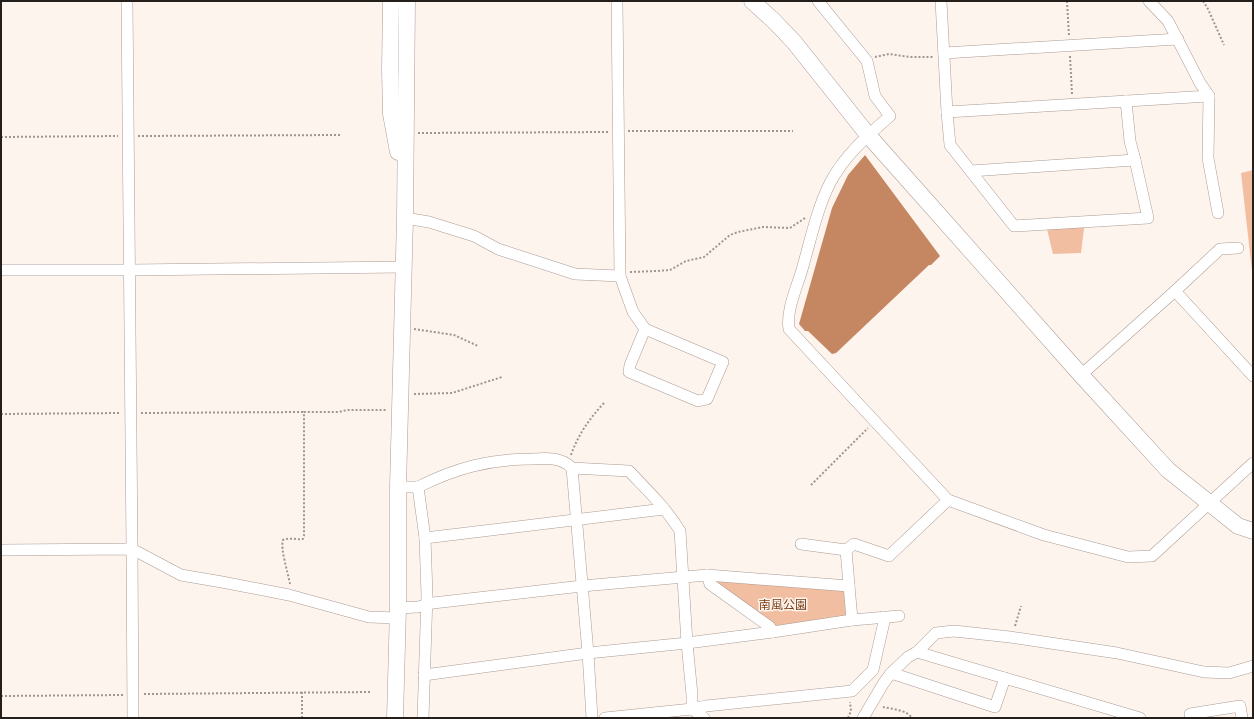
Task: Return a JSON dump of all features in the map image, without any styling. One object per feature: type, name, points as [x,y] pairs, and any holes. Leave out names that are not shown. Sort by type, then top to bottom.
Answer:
[{"type":"street","points":[[127,1],[133,718]]},
{"type":"street","points":[[391,1],[391,114],[399,156],[405,213]]},
{"type":"street","points":[[396,718],[398,487],[405,213],[407,1]]},
{"type":"street","points":[[617,1],[620,276],[633,312],[645,330],[723,362],[707,399],[698,401],[629,372],[630,365],[645,330]]},
{"type":"street","points":[[752,1],[794,42],[868,135],[1080,375],[1168,470],[1238,526],[1253,531]]},
{"type":"street","points":[[818,1],[867,61],[875,96],[890,116],[856,147],[830,183],[819,210],[788,321],[788,329],[948,500],[1044,535],[1128,557],[1152,556],[1253,463]]},
{"type":"street","points":[[941,1],[950,145],[1014,226],[1148,218],[1130,141],[1126,101]]},
{"type":"street","points":[[1149,1],[1168,21],[1200,84],[1208,96],[1208,158],[1218,213]]},
{"type":"street","points":[[945,55],[1178,39]]},
{"type":"street","points":[[947,112],[1208,96]]},
{"type":"street","points":[[971,172],[1135,160]]},
{"type":"street","points":[[405,213],[474,236],[498,249],[575,274],[620,276]]},
{"type":"street","points":[[1080,375],[1220,249],[1238,248]]},
{"type":"street","points":[[1,270],[130,270],[403,266]]},
{"type":"street","points":[[1175,291],[1253,376]]},
{"type":"street","points":[[398,487],[418,487],[442,475],[493,461],[513,459],[555,458],[570,466],[629,471],[673,519],[680,531],[692,709]]},
{"type":"street","points":[[570,466],[577,520],[592,718]]},
{"type":"street","points":[[418,487],[425,538],[427,595],[423,718]]},
{"type":"street","points":[[801,544],[846,550],[854,544],[889,556],[948,500]]},
{"type":"street","points":[[425,538],[664,509]]},
{"type":"street","points":[[1,550],[132,549],[180,575],[289,595],[369,617],[398,613],[433,603],[582,586],[682,577],[707,576],[849,586]]},
{"type":"street","points":[[846,550],[852,620]]},
{"type":"street","points":[[707,576],[710,584],[770,627],[773,632]]},
{"type":"street","points":[[424,675],[588,653],[687,643],[773,632],[852,620],[899,616]]},
{"type":"street","points":[[605,718],[852,691],[873,670],[884,622],[883,617]]},
{"type":"street","points":[[863,718],[870,704],[891,673],[908,657],[917,652],[936,633],[954,631],[1010,637],[1117,653],[1204,672],[1229,673],[1253,666]]},
{"type":"street","points":[[917,652],[1140,718]]},
{"type":"street","points":[[891,673],[995,707],[1005,678]]},
{"type":"street","points":[[1191,718],[1190,714],[1240,706],[1242,718]]},
{"type":"street","points":[[692,709],[704,718]]},
{"type":"path","points":[[1203,1],[1224,45]]},
{"type":"path","points":[[867,61],[878,56],[889,54],[916,57],[945,55]]},
{"type":"path","points":[[405,133],[793,131]]},
{"type":"path","points":[[1,137],[341,135]]},
{"type":"path","points":[[620,276],[628,272],[670,270],[686,261],[704,257],[730,235],[762,227],[790,228],[813,212],[819,210]]},
{"type":"path","points":[[402,327],[448,334],[478,346]]},
{"type":"path","points":[[1,414],[339,412],[452,393],[502,377]]},
{"type":"path","points":[[570,466],[573,450],[582,429],[604,403]]},
{"type":"path","points":[[289,595],[290,585],[288,570],[281,545],[283,540],[288,538],[303,539],[304,536],[304,412]]},
{"type":"path","points":[[810,485],[875,421]]},
{"type":"path","points":[[1010,637],[1020,606]]},
{"type":"path","points":[[302,692],[302,718]]},
{"type":"path","points":[[1,696],[371,692]]},
{"type":"path","points":[[848,718],[851,711],[849,692]]},
{"type":"path","points":[[870,704],[906,712],[911,715],[912,718]]},
{"type":"green space","points":[[1253,170],[1253,280],[1241,173]]},
{"type":"green space","points":[[1085,221],[1081,253],[1053,254],[1046,225]]},
{"type":"green space","name":"南風公園","points":[[707,575],[849,586],[852,620],[773,632]]},
{"type":"shaded area","points":[[865,155],[940,256],[836,353],[832,354],[799,324],[832,208],[848,175]]}]
